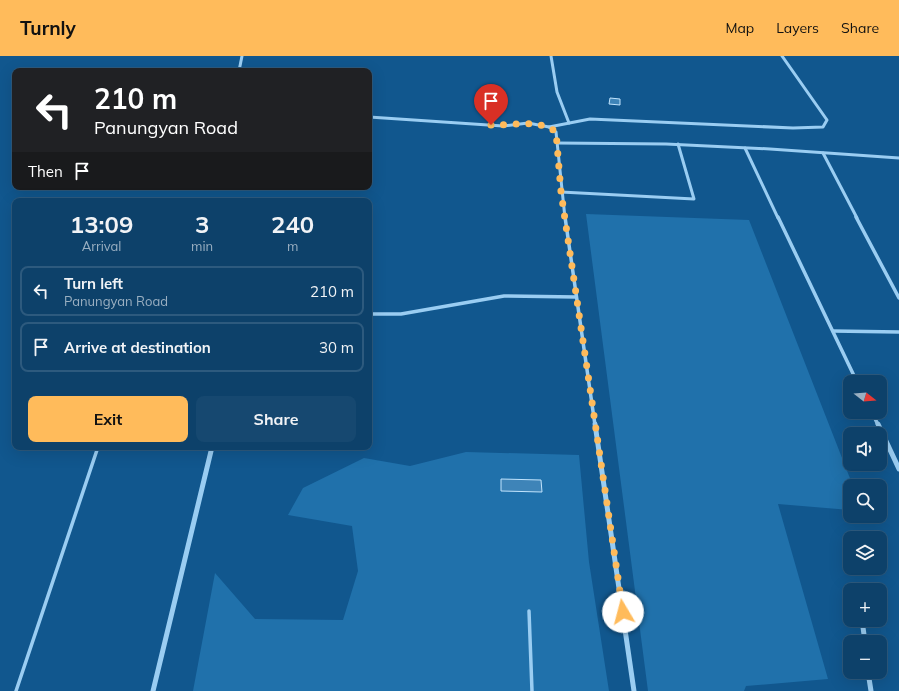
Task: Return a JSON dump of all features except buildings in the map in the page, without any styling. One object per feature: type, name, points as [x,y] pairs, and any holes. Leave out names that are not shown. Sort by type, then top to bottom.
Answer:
[{"type":"street","points":[[240,68],[242,56]]},
{"type":"street","points":[[551,56],[557,92],[569,123]]},
{"type":"street","points":[[372,117],[503,126],[528,123],[550,127],[590,118],[793,128],[823,127],[827,120],[782,56]]},
{"type":"street","points":[[550,127],[556,132],[561,192],[634,691]]},
{"type":"street","points":[[557,143],[678,144],[899,158]]},
{"type":"street","points":[[561,192],[694,199],[678,144]]},
{"type":"street","points":[[745,148],[854,375]]},
{"type":"street","points":[[823,153],[899,298]]},
{"type":"street","points":[[372,314],[401,314],[504,296],[576,297]]},
{"type":"street","points":[[833,331],[899,332]]},
{"type":"street","points":[[875,419],[899,469]]},
{"type":"street","points":[[153,691],[211,450]]},
{"type":"street","points":[[869,679],[871,691]]},
{"type":"lane","points":[[16,691],[97,450]]},
{"type":"lane","points":[[529,611],[532,691]]},
{"type":"shaded area","points":[[586,214],[749,220],[843,460],[843,471],[847,471],[850,479],[843,479],[843,509],[778,504],[828,679],[746,686],[744,691],[648,691]]},
{"type":"shaded area","points":[[466,452],[579,455],[589,562],[609,691],[193,691],[215,573],[255,619],[343,620],[358,571],[352,526],[288,515],[303,488],[364,458],[410,466]]},
{"type":"route","points":[[491,125],[503,126],[528,123],[550,127],[556,132],[561,192],[623,612]]}]
